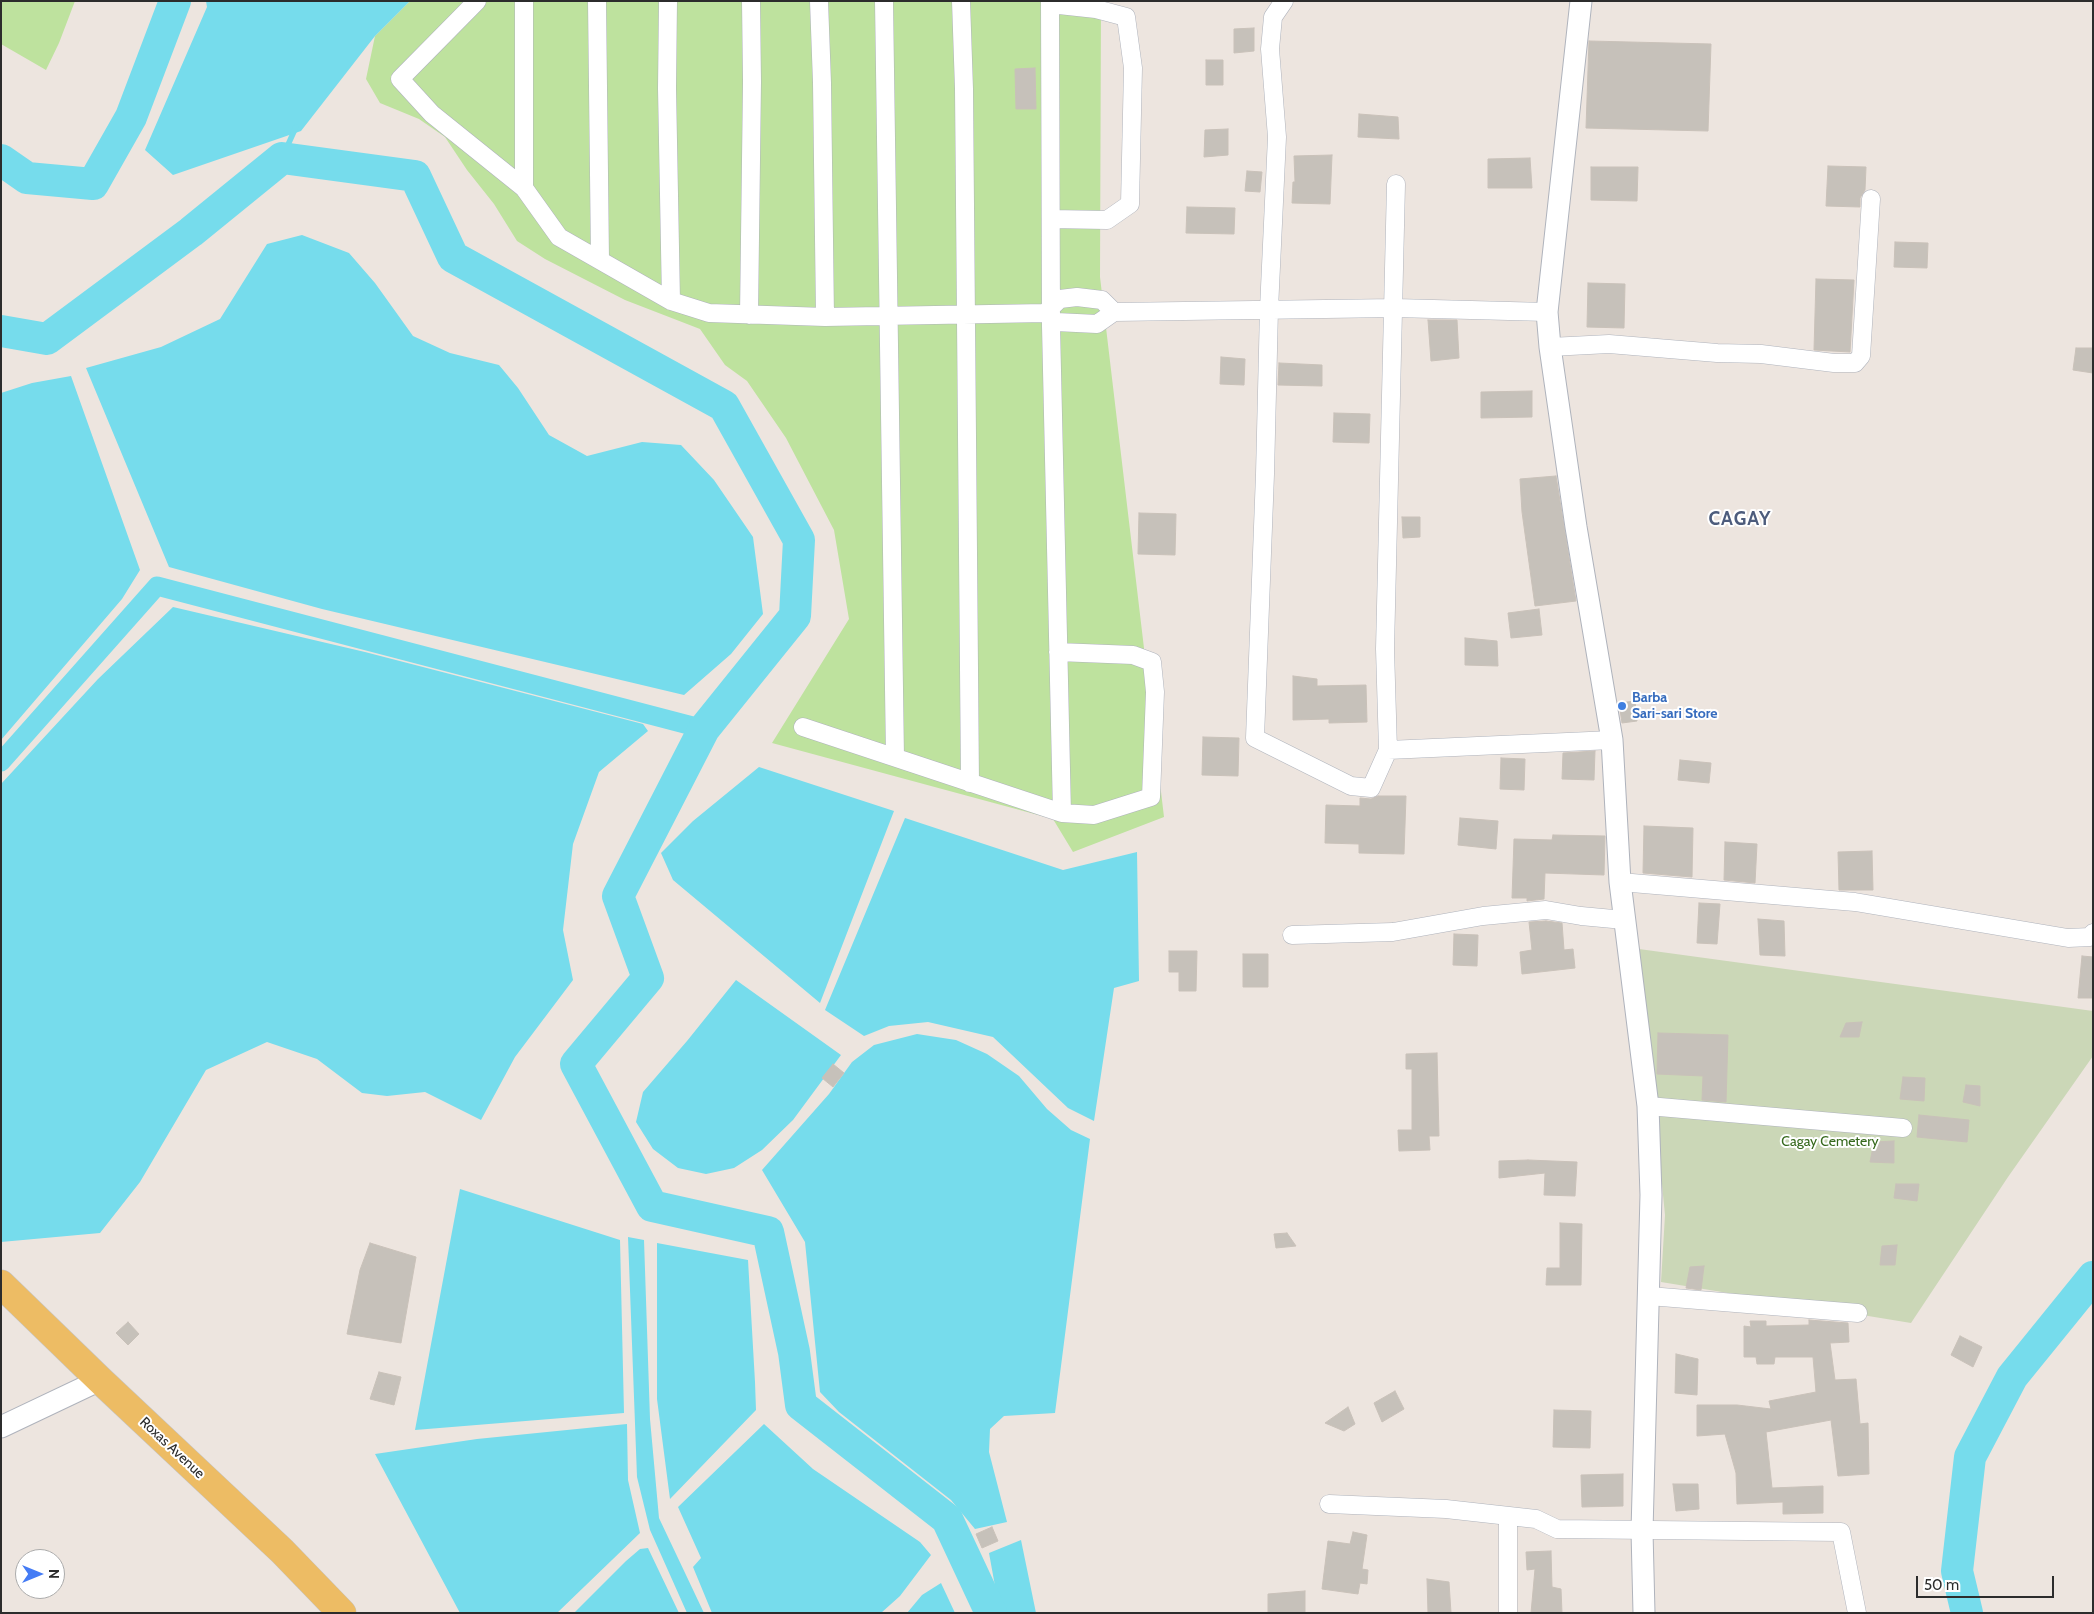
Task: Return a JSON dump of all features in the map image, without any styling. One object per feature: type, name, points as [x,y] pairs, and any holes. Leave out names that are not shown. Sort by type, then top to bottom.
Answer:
[{"type":"main road","name":"Roxas Avenue","points":[[1,1284],[282,1551],[342,1613]]},
{"type":"street","points":[[477,1],[400,79],[432,114],[524,188],[560,237],[672,301],[709,313],[825,317],[890,314],[1049,312],[1065,298],[1098,299],[1105,302],[1114,312]]},
{"type":"street","points":[[524,1],[524,188]]},
{"type":"street","points":[[597,1],[600,260]]},
{"type":"street","points":[[668,1],[667,88],[672,301]]},
{"type":"street","points":[[749,315],[752,82],[751,1]]},
{"type":"street","points":[[819,1],[825,317]]},
{"type":"street","points":[[884,1],[895,758]]},
{"type":"street","points":[[961,1],[970,783]]},
{"type":"street","points":[[1284,1],[1274,17],[1270,49],[1276,137],[1255,738],[1351,786],[1371,788],[1388,750],[1385,649],[1395,308],[1396,184]]},
{"type":"street","points":[[1581,1],[1547,312],[1550,347],[1576,527],[1612,740],[1620,882],[1648,1106],[1651,1195],[1642,1530],[1644,1613]]},
{"type":"street","points":[[1051,219],[1107,220],[1130,204],[1132,68],[1126,17],[1096,9],[1050,3],[1051,219],[1049,312],[1062,813]]},
{"type":"street","points":[[1550,347],[1609,344],[1717,353],[1761,354],[1834,362],[1855,362],[1861,356],[1871,199]]},
{"type":"street","points":[[1049,312],[1056,322],[1064,324],[1097,324],[1114,312],[1395,308],[1547,312]]},
{"type":"street","points":[[803,727],[1062,813],[1094,815],[1151,797],[1155,692],[1152,662],[1134,654],[1058,652]]},
{"type":"street","points":[[1388,750],[1612,740]]},
{"type":"street","points":[[1620,882],[1855,902],[2068,938],[2090,937],[2093,934]]},
{"type":"street","points":[[1292,935],[1393,932],[1483,916],[1546,910],[1581,916],[1624,920]]},
{"type":"street","points":[[1648,1106],[1903,1128]]},
{"type":"street","points":[[1649,1296],[1858,1313]]},
{"type":"street","points":[[1,1427],[100,1380]]},
{"type":"street","points":[[1329,1504],[1446,1509],[1536,1519],[1557,1529],[1841,1532],[1857,1613]]},
{"type":"street","points":[[1508,1516],[1508,1613]]},
{"type":"green space","points":[[1,1],[75,1],[59,43],[46,70],[1,44]]},
{"type":"green space","points":[[410,1],[1101,1],[1100,277],[1164,817],[1073,852],[1053,819],[772,743],[849,619],[834,530],[786,438],[747,381],[725,365],[700,329],[625,300],[545,259],[517,241],[494,204],[467,170],[445,137],[419,119],[380,103],[366,79],[375,36]]},
{"type":"green space","name":"Cagay Cemetery","points":[[1639,949],[2093,1011],[2093,1056],[2008,1177],[1911,1323],[1661,1282],[1665,1215]]},
{"type":"water","points":[[206,1],[410,1],[375,36],[301,131],[173,175],[145,150],[207,7]]},
{"type":"water","points":[[302,235],[349,253],[375,283],[413,336],[450,353],[499,365],[518,388],[549,435],[587,456],[642,442],[681,445],[714,480],[753,537],[763,614],[731,654],[684,695],[322,609],[169,567],[86,368],[161,347],[220,319],[267,244]]},
{"type":"water","points":[[71,376],[140,570],[122,599],[1,740],[1,393],[32,383]]},
{"type":"water","points":[[173,607],[365,652],[643,724],[648,731],[599,772],[573,844],[563,930],[573,980],[515,1057],[481,1120],[425,1092],[387,1096],[362,1093],[317,1059],[267,1042],[206,1070],[140,1182],[100,1233],[1,1242],[1,784],[98,679]]},
{"type":"water","points":[[759,767],[894,811],[820,1003],[673,880],[661,853],[693,821]]},
{"type":"water","points":[[905,818],[1063,870],[1137,852],[1139,981],[1114,988],[1094,1121],[1068,1108],[993,1037],[928,1022],[889,1026],[864,1036],[825,1010]]},
{"type":"water","points":[[736,980],[841,1055],[793,1120],[762,1150],[734,1168],[706,1174],[678,1168],[653,1149],[636,1122],[643,1092]]},
{"type":"water","points":[[917,1034],[956,1040],[987,1054],[1019,1076],[1047,1109],[1071,1130],[1090,1139],[1055,1413],[1004,1416],[990,1429],[989,1452],[1007,1522],[975,1529],[951,1500],[839,1412],[820,1392],[805,1242],[762,1170],[829,1094],[852,1062],[874,1045]]},
{"type":"water","points":[[460,1189],[620,1240],[624,1413],[415,1430]]},
{"type":"water","points":[[628,1237],[644,1240],[650,1419],[659,1518],[704,1613],[687,1613],[650,1530],[637,1477]]},
{"type":"water","points":[[657,1243],[748,1260],[755,1382],[756,1410],[670,1499],[657,1399]]},
{"type":"water","points":[[627,1424],[628,1480],[640,1533],[557,1613],[460,1613],[375,1454],[477,1439]]},
{"type":"water","points":[[764,1424],[813,1469],[920,1542],[931,1555],[900,1596],[881,1613],[712,1613],[693,1567],[701,1558],[678,1507]]},
{"type":"water","points":[[1021,1540],[1036,1613],[1004,1613],[997,1597],[989,1553]]},
{"type":"water","points":[[648,1548],[679,1613],[574,1613],[626,1561],[640,1549]]},
{"type":"water","points":[[941,1583],[955,1613],[907,1613],[922,1595]]},
{"type":"building","points":[[1254,28],[1254,51],[1234,53],[1234,29]]},
{"type":"building","points":[[1589,41],[1711,44],[1708,131],[1586,128]]},
{"type":"building","points":[[1206,60],[1223,60],[1223,85],[1206,85]]},
{"type":"building","points":[[1035,68],[1036,109],[1016,109],[1015,69]]},
{"type":"building","points":[[1359,114],[1398,117],[1399,139],[1358,137]]},
{"type":"building","points":[[1228,129],[1228,155],[1204,157],[1205,130]]},
{"type":"building","points":[[1332,155],[1330,204],[1292,203],[1293,182],[1295,182],[1294,156]]},
{"type":"building","points":[[1530,158],[1532,188],[1488,188],[1488,159]]},
{"type":"building","points":[[1828,166],[1866,167],[1865,190],[1860,198],[1860,207],[1826,206]]},
{"type":"building","points":[[1591,167],[1638,167],[1637,201],[1591,200]]},
{"type":"building","points":[[1247,171],[1262,172],[1260,192],[1245,191]]},
{"type":"building","points":[[1187,207],[1235,208],[1234,234],[1186,233]]},
{"type":"building","points":[[1895,242],[1928,243],[1927,268],[1894,267]]},
{"type":"building","points":[[1816,279],[1854,280],[1850,352],[1814,350]]},
{"type":"building","points":[[1588,283],[1625,284],[1624,328],[1587,327]]},
{"type":"building","points":[[1428,320],[1457,320],[1459,358],[1431,361]]},
{"type":"building","points":[[2076,348],[2093,348],[2093,373],[2073,370]]},
{"type":"building","points":[[1221,357],[1245,359],[1244,385],[1220,384]]},
{"type":"building","points":[[1279,363],[1322,365],[1322,386],[1278,385]]},
{"type":"building","points":[[1532,391],[1532,417],[1481,418],[1481,392]]},
{"type":"building","points":[[1334,413],[1370,414],[1369,443],[1333,442]]},
{"type":"building","points":[[1556,476],[1576,601],[1535,606],[1522,512],[1520,479]]},
{"type":"building","points":[[1139,513],[1176,514],[1175,555],[1138,554]]},
{"type":"building","points":[[1402,517],[1420,517],[1420,537],[1403,538]]},
{"type":"building","points":[[1539,609],[1542,635],[1511,638],[1508,613]]},
{"type":"building","points":[[1465,638],[1497,641],[1498,666],[1465,665]]},
{"type":"building","points":[[1293,676],[1317,679],[1317,686],[1366,685],[1367,722],[1329,723],[1329,719],[1293,720]]},
{"type":"building","points":[[1635,701],[1637,721],[1622,723],[1619,703]]},
{"type":"building","points":[[1203,737],[1239,738],[1238,776],[1202,775]]},
{"type":"building","points":[[1595,751],[1594,780],[1562,779],[1563,753]]},
{"type":"building","points":[[1501,758],[1525,759],[1524,790],[1500,789]]},
{"type":"building","points":[[1680,760],[1711,763],[1709,783],[1678,780]]},
{"type":"building","points":[[1378,796],[1406,796],[1404,854],[1359,853],[1359,844],[1325,843],[1326,805],[1360,806],[1360,798],[1371,799]]},
{"type":"building","points":[[1460,818],[1498,821],[1496,849],[1458,845]]},
{"type":"building","points":[[1644,826],[1693,828],[1692,877],[1643,873]]},
{"type":"building","points":[[1553,835],[1605,836],[1604,875],[1545,873],[1544,899],[1527,901],[1527,898],[1512,898],[1514,839],[1552,840]]},
{"type":"building","points":[[1725,842],[1757,844],[1755,883],[1724,880]]},
{"type":"building","points":[[1872,851],[1873,890],[1839,890],[1838,852]]},
{"type":"building","points":[[1699,903],[1720,904],[1717,944],[1697,943]]},
{"type":"building","points":[[1758,919],[1784,921],[1785,956],[1760,955]]},
{"type":"building","points":[[1546,921],[1562,923],[1564,950],[1573,949],[1575,968],[1522,974],[1520,952],[1532,950],[1529,922]]},
{"type":"building","points":[[1454,934],[1478,935],[1477,966],[1453,965]]},
{"type":"building","points":[[1169,951],[1197,951],[1196,991],[1179,991],[1179,972],[1169,972]]},
{"type":"building","points":[[1243,954],[1268,954],[1268,987],[1243,987]]},
{"type":"building","points":[[2082,956],[2093,957],[2093,998],[2078,998]]},
{"type":"building","points":[[1862,1022],[1859,1037],[1840,1037],[1846,1023]]},
{"type":"building","points":[[1658,1033],[1728,1035],[1726,1102],[1702,1100],[1703,1076],[1657,1074]]},
{"type":"building","points":[[1437,1053],[1439,1136],[1429,1136],[1430,1150],[1399,1151],[1398,1130],[1412,1130],[1412,1069],[1406,1069],[1406,1054]]},
{"type":"building","points":[[833,1064],[844,1073],[833,1087],[822,1078]]},
{"type":"building","points":[[1903,1077],[1925,1078],[1924,1101],[1900,1099]]},
{"type":"building","points":[[1966,1085],[1980,1086],[1980,1106],[1963,1102]]},
{"type":"building","points":[[1919,1115],[1969,1120],[1967,1142],[1917,1137]]},
{"type":"building","points":[[1894,1141],[1894,1163],[1870,1162],[1874,1142]]},
{"type":"building","points":[[1499,1161],[1577,1162],[1575,1196],[1544,1195],[1545,1173],[1499,1178]]},
{"type":"building","points":[[1896,1184],[1919,1184],[1917,1201],[1894,1198]]},
{"type":"building","points":[[1560,1223],[1582,1224],[1581,1285],[1546,1285],[1547,1268],[1560,1268]]},
{"type":"building","points":[[1287,1233],[1296,1246],[1276,1248],[1274,1234]]},
{"type":"building","points":[[370,1243],[416,1257],[401,1343],[347,1334],[360,1270]]},
{"type":"building","points":[[1897,1245],[1895,1265],[1880,1265],[1882,1246]]},
{"type":"building","points":[[1704,1266],[1701,1290],[1686,1288],[1690,1267]]},
{"type":"building","points":[[1809,1320],[1848,1323],[1849,1342],[1830,1343],[1835,1380],[1856,1379],[1860,1424],[1868,1423],[1869,1474],[1838,1476],[1831,1420],[1766,1432],[1772,1488],[1823,1486],[1823,1513],[1783,1514],[1783,1502],[1737,1504],[1736,1473],[1725,1434],[1697,1436],[1697,1405],[1737,1405],[1771,1409],[1769,1401],[1816,1392],[1813,1357],[1775,1357],[1774,1364],[1757,1364],[1756,1357],[1744,1357],[1744,1326],[1751,1327],[1750,1321],[1766,1321],[1766,1326],[1809,1325]]},
{"type":"building","points":[[128,1322],[139,1334],[128,1345],[116,1333]]},
{"type":"building","points":[[1960,1336],[1982,1347],[1973,1367],[1951,1355]]},
{"type":"building","points":[[1676,1354],[1698,1359],[1697,1395],[1675,1393]]},
{"type":"building","points":[[379,1372],[401,1377],[394,1405],[370,1399]]},
{"type":"building","points":[[1395,1391],[1404,1409],[1382,1422],[1374,1403]]},
{"type":"building","points":[[1348,1407],[1355,1424],[1344,1431],[1325,1423]]},
{"type":"building","points":[[1554,1410],[1591,1411],[1590,1448],[1553,1447]]},
{"type":"building","points":[[1623,1474],[1623,1506],[1582,1507],[1581,1475]]},
{"type":"building","points":[[1673,1484],[1698,1484],[1699,1509],[1676,1511]]},
{"type":"building","points":[[992,1527],[998,1541],[982,1548],[976,1534]]},
{"type":"building","points":[[1353,1532],[1367,1535],[1362,1569],[1368,1570],[1367,1584],[1360,1583],[1358,1594],[1322,1589],[1328,1541],[1350,1544]]},
{"type":"building","points":[[1551,1551],[1552,1587],[1561,1589],[1562,1613],[1531,1613],[1535,1569],[1527,1570],[1526,1552]]},
{"type":"building","points":[[1427,1579],[1449,1582],[1451,1613],[1428,1613]]},
{"type":"building","points":[[1305,1591],[1305,1613],[1268,1613],[1268,1594]]},
{"type":"waterway","points":[[1,160],[27,178],[93,184],[131,117],[175,1]]},
{"type":"waterway","points":[[282,158],[296,127]]},
{"type":"waterway","points":[[1,331],[47,339],[191,232],[282,158],[415,176],[453,257],[724,406],[799,540],[795,616],[704,729],[618,896],[648,978],[576,1064],[652,1206],[768,1232],[794,1352],[801,1405],[947,1519],[991,1613]]},
{"type":"waterway","points":[[1,762],[157,586],[704,729]]},
{"type":"waterway","points":[[1967,1613],[1957,1571],[1970,1457],[2012,1377],[2093,1277]]},
{"type":"place","name":"Barba Sari-sari Store","points":[[1622,706]]},
{"type":"district","name":"CAGAY","points":[[1740,519]]}]
